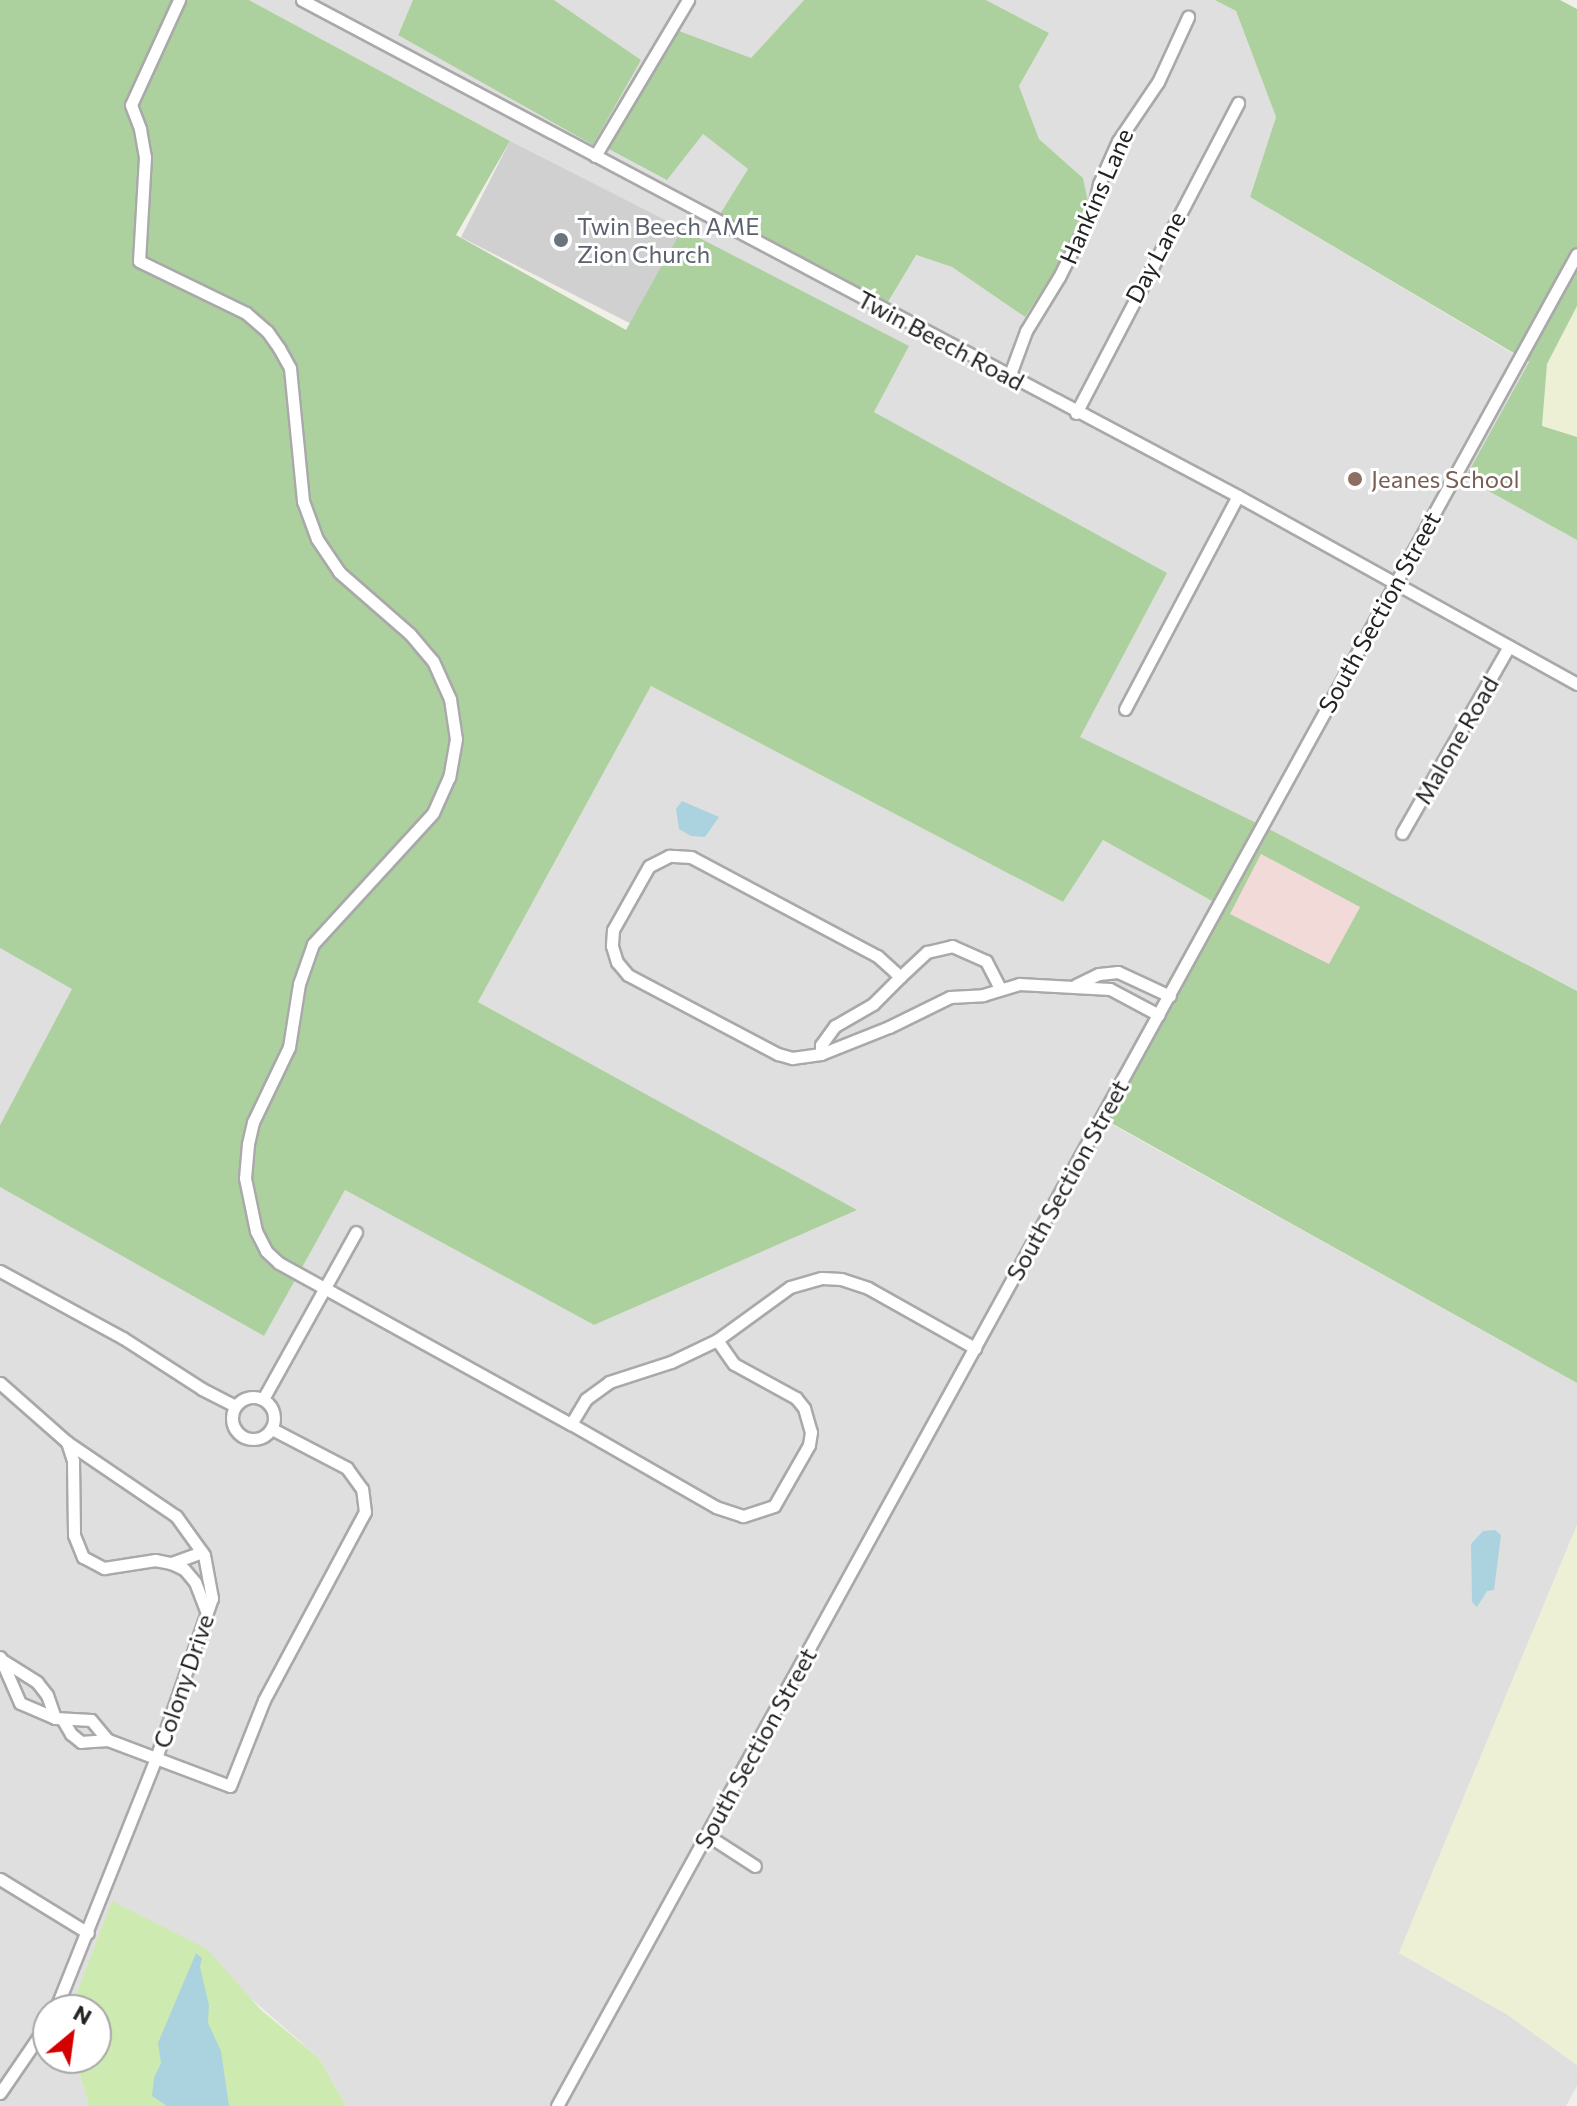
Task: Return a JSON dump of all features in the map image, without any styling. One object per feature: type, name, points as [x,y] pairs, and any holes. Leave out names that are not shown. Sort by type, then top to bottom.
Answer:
[{"type":"street","points":[[179,0],[131,105],[140,129],[145,157],[139,261],[246,313],[267,331],[279,348],[290,368],[303,501],[317,539],[339,572],[410,634],[433,661],[450,699],[456,739],[449,777],[433,813],[313,944],[299,984],[289,1047],[250,1133],[245,1178],[260,1242],[279,1263],[323,1290],[731,1513],[756,1515],[774,1506],[809,1445],[808,1420],[796,1398],[734,1364],[717,1340]]},
{"type":"street","name":"Twin Beech Road","points":[[302,0],[1076,413],[1238,496],[1577,684]]},
{"type":"street","points":[[327,13],[333,0]]},
{"type":"street","points":[[595,156],[688,0]]},
{"type":"street","name":"Hankins Lane","points":[[1009,377],[1026,331],[1059,277],[1094,207],[1099,184],[1118,141],[1158,82],[1188,17]]},
{"type":"street","name":"Day Lane","points":[[1076,413],[1238,103]]},
{"type":"street","name":"South Section Street","points":[[557,2106],[1577,254]]},
{"type":"street","points":[[1125,709],[1238,496]]},
{"type":"street","name":"Malone Road","points":[[1402,833],[1509,646]]},
{"type":"street","points":[[900,977],[877,956],[691,857],[669,856],[649,866],[613,930],[613,953],[622,968],[762,1049],[792,1058],[821,1054],[889,1027],[950,997],[983,995],[1019,984],[1110,989],[1159,1015]]},
{"type":"street","points":[[821,1054],[821,1045],[835,1026],[873,1004],[927,952],[952,946],[986,961],[1000,989]]},
{"type":"street","points":[[1076,985],[1099,974],[1118,972],[1170,996]]},
{"type":"street","points":[[263,1399],[356,1232]]},
{"type":"street","points":[[0,1271],[123,1338],[202,1389],[235,1406]]},
{"type":"street","points":[[571,1424],[595,1390],[717,1340],[790,1287],[831,1279],[868,1288],[975,1348]]},
{"type":"street","name":"Colony Drive","points":[[0,1383],[67,1442],[176,1516],[202,1552],[212,1598],[156,1758],[62,1994]]},
{"type":"street","points":[[251,1397],[263,1399],[274,1414],[272,1429],[256,1439],[242,1437],[231,1419],[235,1406],[251,1397]]},
{"type":"street","points":[[1,1659],[37,1682],[59,1719],[81,1742],[108,1740],[230,1786],[264,1700],[363,1521],[365,1497],[354,1474],[338,1462],[272,1429]]},
{"type":"street","points":[[67,1442],[73,1461],[74,1535],[83,1557],[104,1568],[155,1560],[184,1569],[205,1600],[207,1617]]},
{"type":"street","points":[[171,1563],[202,1552]]},
{"type":"street","points":[[1,1659],[12,1692],[20,1703],[59,1719],[91,1720],[108,1740]]},
{"type":"street","points":[[707,1835],[755,1866]]},
{"type":"street","points":[[0,1879],[88,1933]]},
{"type":"street","points":[[0,2093],[32,2046]]},
{"type":"shaded area","points":[[249,0],[413,0],[398,34],[641,60],[554,0],[804,0],[751,58],[703,134],[748,169],[720,214],[888,304],[915,255],[952,267],[1025,317],[1053,274],[1088,201],[1083,178],[1039,139],[1019,86],[1049,33],[986,0],[1215,0],[1236,11],[1276,117],[1250,197],[1529,363],[1465,478],[1577,540],[1577,991],[1273,831],[1079,737],[1166,573],[874,412],[908,346],[510,141]]},
{"type":"shaded area","name":"Twin Beech AME Zion Church","points":[[510,141],[682,229],[633,325],[461,237]]},
{"type":"shaded area","points":[[651,686],[1063,902],[1103,840],[1212,901],[1095,1115],[1577,1383],[1577,1525],[1399,1953],[1508,2015],[1577,2065],[1577,2086],[1566,2106],[346,2106],[319,2058],[254,2001],[112,1902],[76,1994],[32,1994],[32,2074],[80,2074],[89,2106],[0,2106],[0,1187],[264,1335],[345,1190],[594,1325],[856,1210],[478,1002]]},
{"type":"shaded area","points":[[1261,854],[1360,907],[1328,967],[1229,914]]},
{"type":"shaded area","points":[[0,948],[73,989],[0,1125]]},
{"type":"green space","points":[[0,0],[249,0],[510,141],[456,235],[626,330],[682,229],[909,346],[874,412],[1167,573],[1080,737],[1273,831],[1577,991],[1577,1383],[1095,1114],[1212,901],[1103,840],[1063,902],[651,686],[478,1002],[857,1210],[594,1325],[345,1190],[264,1336],[0,1187],[0,1125],[72,989],[0,948]],"holes":[[[1261,854],[1360,907],[1329,964],[1230,914]]]},
{"type":"green space","points":[[413,0],[554,0],[641,60],[593,145],[398,35]]},
{"type":"green space","points":[[804,0],[986,0],[1049,33],[1019,86],[1039,139],[1083,178],[1088,201],[1053,274],[1025,317],[952,267],[916,255],[887,304],[720,214],[748,169],[703,134],[667,180],[607,148],[679,31],[751,58]]},
{"type":"green space","points":[[1215,0],[1560,0],[1577,9],[1577,306],[1547,364],[1542,426],[1577,437],[1577,540],[1465,478],[1529,362],[1250,197],[1276,117],[1236,11]]},
{"type":"green space","points":[[1577,306],[1577,437],[1542,427],[1547,364]]},
{"type":"green space","points":[[1577,1525],[1577,2065],[1508,2015],[1399,1953]]},
{"type":"green space","points":[[112,1901],[207,1949],[261,2010],[319,2058],[346,2106],[89,2106],[80,2074],[112,2074],[112,1994],[76,1994]]},
{"type":"water","points":[[682,801],[719,817],[705,837],[691,836],[679,829],[676,809]]},
{"type":"water","points":[[1495,1530],[1501,1535],[1494,1590],[1487,1591],[1477,1607],[1472,1602],[1471,1544],[1483,1531]]},
{"type":"water","points":[[196,1953],[202,1958],[200,1967],[209,2005],[208,2023],[221,2051],[229,2106],[167,2106],[152,2096],[154,2078],[161,2063],[158,2043]]},
{"type":"place","name":"Twin Beech AME Zion Church","points":[[561,240]]},
{"type":"place","name":"Jeanes School","points":[[1355,479]]}]
